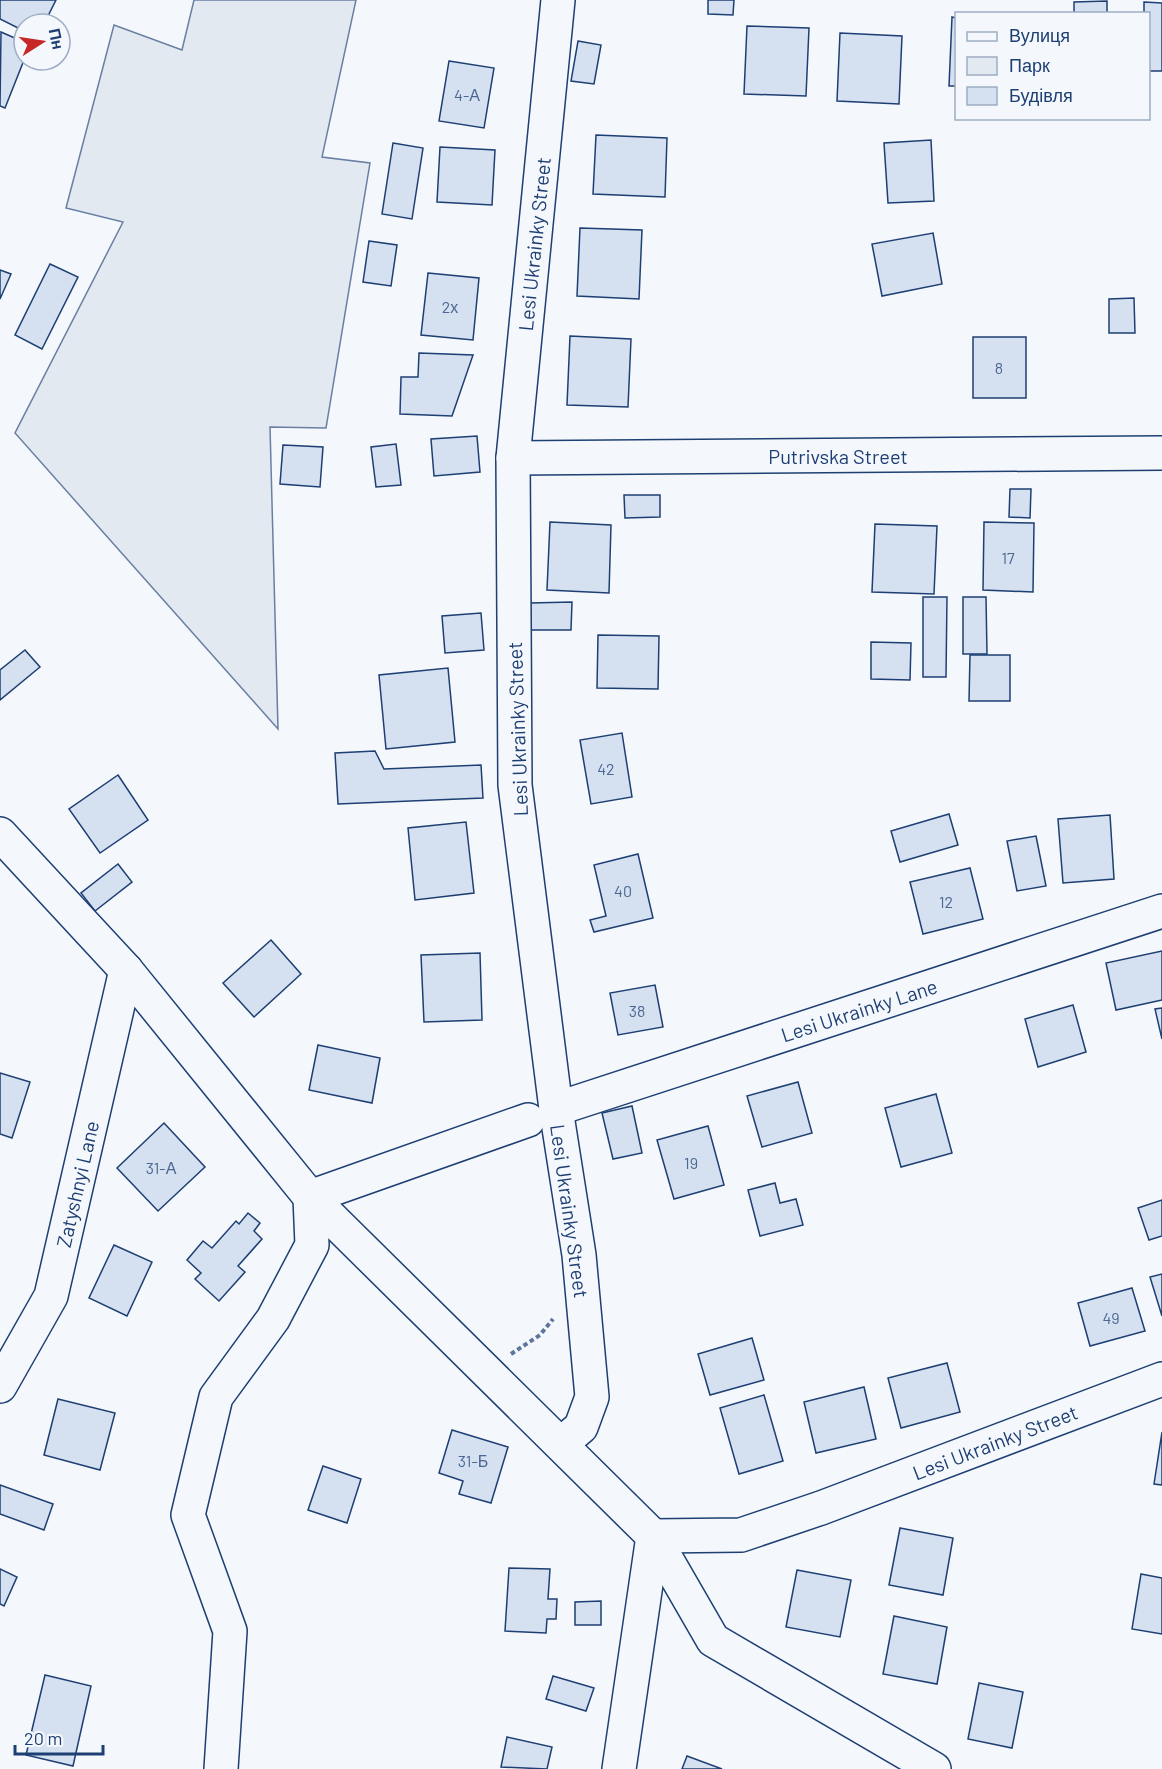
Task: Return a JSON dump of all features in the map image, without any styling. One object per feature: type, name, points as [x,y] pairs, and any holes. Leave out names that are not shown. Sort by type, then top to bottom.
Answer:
[{"type":"street","name":"Lesi Ukrainky Street","points":[[558,0],[513,458],[515,785],[542,1114],[577,1243],[592,1397],[580,1427],[561,1444]]},
{"type":"street","name":"Putrivska Street","points":[[513,458],[1162,453]]},
{"type":"street","points":[[0,834],[126,970],[310,1197],[653,1536],[713,1640],[934,1769]]},
{"type":"street","name":"Lesi Ukrainky Lane","points":[[542,1114],[1162,911]]},
{"type":"street","name":"Zatyshnyi Lane","points":[[0,1386],[51,1296],[126,970]]},
{"type":"street","name":"Lesi Ukrainky Street","points":[[310,1197],[542,1114]]},
{"type":"street","points":[[221,1769],[230,1631],[188,1515],[216,1397],[273,1319],[312,1245],[310,1197]]},
{"type":"street","name":"Lesi Ukrainky Street","points":[[653,1536],[741,1534],[821,1508],[1162,1378]]},
{"type":"street","points":[[619,1769],[653,1536]]},
{"type":"path","points":[[472,1357],[514,1354],[540,1335],[554,1318]]},
{"type":"green space","points":[[194,0],[356,0],[322,157],[370,163],[326,428],[270,427],[278,729],[15,433],[123,222],[66,208],[114,25],[182,50]]},
{"type":"building","points":[[0,0],[56,0],[50,12],[12,12],[12,25],[0,19]]},
{"type":"building","points":[[708,0],[734,0],[733,15],[708,14]]},
{"type":"building","points":[[1107,1],[1107,12],[1074,12],[1074,2]]},
{"type":"building","points":[[1144,2],[1162,3],[1162,71],[1150,71],[1150,12],[1144,12]]},
{"type":"building","points":[[952,17],[955,18],[955,86],[949,86]]},
{"type":"building","points":[[747,26],[809,28],[806,96],[744,94]]},
{"type":"building","points":[[1,32],[12,37],[12,72],[19,72],[5,108],[0,106]]},
{"type":"building","points":[[840,33],[902,36],[899,104],[837,101]]},
{"type":"building","points":[[578,41],[601,45],[594,84],[571,81]]},
{"type":"building","points":[[449,61],[494,68],[484,128],[439,121]]},
{"type":"building","points":[[596,135],[667,138],[665,197],[593,194]]},
{"type":"building","points":[[931,140],[934,201],[888,203],[884,143]]},
{"type":"building","points":[[393,143],[423,148],[412,219],[382,214]]},
{"type":"building","points":[[440,147],[495,150],[492,205],[437,202]]},
{"type":"building","points":[[580,228],[642,230],[639,299],[577,296]]},
{"type":"building","points":[[933,233],[942,284],[882,296],[872,244]]},
{"type":"building","points":[[369,241],[397,245],[391,286],[363,282]]},
{"type":"building","points":[[50,264],[78,277],[42,349],[15,335]]},
{"type":"building","points":[[0,270],[11,274],[0,299]]},
{"type":"building","points":[[428,273],[479,278],[473,340],[421,335]]},
{"type":"building","points":[[1134,298],[1135,333],[1109,333],[1109,299]]},
{"type":"building","points":[[570,336],[631,339],[628,407],[567,405]]},
{"type":"building","points":[[973,337],[1026,337],[1026,398],[973,398]]},
{"type":"building","points":[[419,353],[473,355],[452,416],[400,414],[401,377],[418,377]]},
{"type":"building","points":[[477,436],[480,472],[434,476],[431,439]]},
{"type":"building","points":[[396,444],[401,485],[376,487],[371,447]]},
{"type":"building","points":[[283,445],[323,447],[320,487],[280,484]]},
{"type":"building","points":[[1010,489],[1031,489],[1030,518],[1009,517]]},
{"type":"building","points":[[624,495],[660,495],[660,517],[625,518]]},
{"type":"building","points":[[550,522],[611,525],[609,593],[547,590]]},
{"type":"building","points":[[984,522],[1034,523],[1033,592],[983,590]]},
{"type":"building","points":[[875,524],[937,526],[934,594],[872,592]]},
{"type":"building","points":[[923,597],[947,597],[946,677],[923,677]]},
{"type":"building","points":[[963,597],[986,597],[987,654],[963,654]]},
{"type":"building","points":[[572,602],[571,630],[530,630],[530,603]]},
{"type":"building","points":[[481,613],[484,650],[445,653],[442,616]]},
{"type":"building","points":[[598,635],[659,636],[658,689],[597,688]]},
{"type":"building","points":[[871,642],[911,643],[910,680],[871,679]]},
{"type":"building","points":[[25,650],[40,667],[0,700],[0,670]]},
{"type":"building","points":[[970,655],[1010,655],[1010,701],[969,701]]},
{"type":"building","points":[[448,668],[455,742],[386,749],[379,675]]},
{"type":"building","points":[[622,733],[632,797],[591,804],[580,740]]},
{"type":"building","points":[[375,751],[384,769],[481,765],[483,798],[338,804],[335,753]]},
{"type":"building","points":[[118,775],[148,820],[100,853],[69,809]]},
{"type":"building","points":[[949,814],[958,845],[900,862],[891,831]]},
{"type":"building","points":[[1110,815],[1114,879],[1063,883],[1058,819]]},
{"type":"building","points":[[466,822],[474,893],[415,900],[408,828]]},
{"type":"building","points":[[1036,836],[1046,886],[1017,891],[1007,841]]},
{"type":"building","points":[[638,854],[653,918],[594,932],[590,920],[606,916],[594,865]]},
{"type":"building","points":[[118,864],[132,882],[95,911],[81,893]]},
{"type":"building","points":[[970,868],[983,919],[923,934],[910,882]]},
{"type":"building","points":[[271,940],[301,974],[254,1017],[223,983]]},
{"type":"building","points":[[1162,951],[1162,1000],[1116,1010],[1106,963]]},
{"type":"building","points":[[480,953],[482,1020],[424,1022],[421,955]]},
{"type":"building","points":[[655,985],[663,1027],[618,1035],[610,993]]},
{"type":"building","points":[[1073,1005],[1086,1052],[1038,1067],[1025,1019]]},
{"type":"building","points":[[1162,1008],[1162,1039],[1155,1009]]},
{"type":"building","points":[[318,1045],[380,1058],[372,1103],[309,1090]]},
{"type":"building","points":[[0,1073],[30,1082],[12,1138],[0,1134]]},
{"type":"building","points":[[798,1082],[812,1133],[762,1147],[747,1096]]},
{"type":"building","points":[[936,1094],[952,1153],[901,1167],[885,1108]]},
{"type":"building","points":[[632,1106],[642,1153],[613,1159],[602,1113]]},
{"type":"building","points":[[164,1123],[205,1167],[158,1211],[117,1168]]},
{"type":"building","points":[[708,1126],[724,1185],[674,1199],[657,1140]]},
{"type":"building","points":[[775,1183],[780,1203],[796,1199],[803,1225],[760,1236],[748,1190]]},
{"type":"building","points":[[1162,1200],[1162,1236],[1149,1240],[1138,1208]]},
{"type":"building","points":[[248,1213],[260,1223],[254,1231],[262,1239],[238,1266],[245,1272],[219,1301],[195,1279],[201,1273],[187,1260],[203,1241],[212,1248],[236,1221],[239,1224]]},
{"type":"building","points":[[114,1245],[152,1262],[127,1316],[89,1298]]},
{"type":"building","points":[[1162,1274],[1162,1316],[1150,1277]]},
{"type":"building","points":[[1132,1288],[1145,1331],[1090,1346],[1078,1303]]},
{"type":"building","points":[[752,1338],[764,1380],[710,1395],[698,1354]]},
{"type":"building","points":[[947,1363],[960,1412],[901,1428],[888,1378]]},
{"type":"building","points":[[864,1387],[876,1439],[816,1453],[804,1402]]},
{"type":"building","points":[[764,1395],[783,1461],[739,1474],[720,1408]]},
{"type":"building","points":[[58,1399],[115,1413],[100,1470],[44,1455]]},
{"type":"building","points":[[452,1430],[508,1447],[491,1503],[459,1494],[463,1481],[439,1473]]},
{"type":"building","points":[[1162,1432],[1162,1485],[1154,1484]]},
{"type":"building","points":[[323,1466],[361,1479],[347,1523],[308,1510]]},
{"type":"building","points":[[0,1485],[53,1504],[44,1530],[0,1514]]},
{"type":"building","points":[[900,1528],[953,1538],[943,1595],[889,1585]]},
{"type":"building","points":[[509,1568],[550,1569],[548,1599],[557,1599],[556,1619],[547,1619],[546,1633],[505,1631]]},
{"type":"building","points":[[0,1569],[17,1577],[4,1606],[0,1604]]},
{"type":"building","points":[[797,1570],[851,1580],[840,1637],[786,1627]]},
{"type":"building","points":[[1141,1574],[1162,1578],[1162,1634],[1132,1629]]},
{"type":"building","points":[[601,1601],[601,1625],[575,1625],[575,1602]]},
{"type":"building","points":[[894,1616],[947,1627],[937,1684],[883,1674]]},
{"type":"building","points":[[45,1675],[91,1686],[73,1766],[26,1755]]},
{"type":"building","points":[[553,1676],[594,1688],[586,1711],[546,1699]]},
{"type":"building","points":[[979,1683],[1023,1692],[1012,1748],[968,1739]]},
{"type":"building","points":[[507,1737],[552,1747],[547,1769],[501,1767]]},
{"type":"building","points":[[687,1756],[722,1769],[682,1769]]}]
